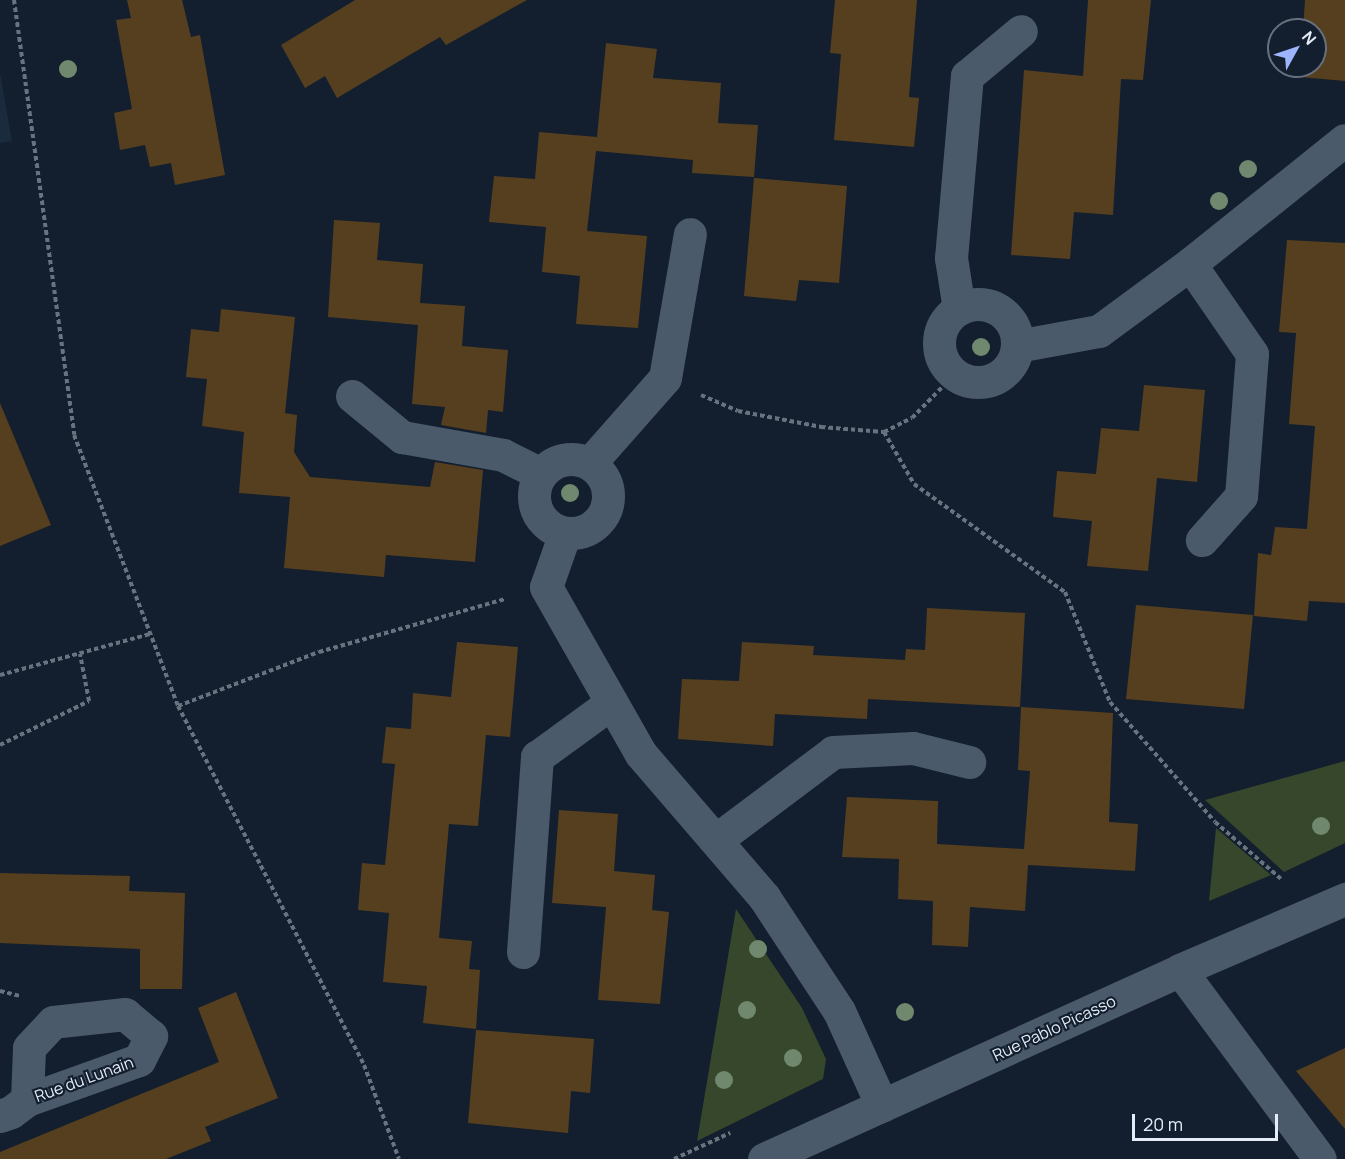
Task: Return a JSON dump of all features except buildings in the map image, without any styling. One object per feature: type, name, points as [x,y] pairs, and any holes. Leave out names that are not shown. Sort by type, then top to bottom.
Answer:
[{"type":"street","points":[[959,309],[951,258],[967,76],[1021,31]]},
{"type":"street","points":[[1017,346],[1099,332],[1190,264],[1345,140]]},
{"type":"street","points":[[590,463],[665,378],[690,234]]},
{"type":"street","points":[[1190,264],[1252,354],[1241,496],[1202,540]]},
{"type":"street","points":[[970,305],[994,308],[1011,324],[1016,334],[1017,346],[1010,366],[994,379],[974,382],[954,375],[947,367],[939,346],[944,324],[959,309],[970,305]]},
{"type":"street","points":[[352,396],[402,437],[503,455],[541,474]]},
{"type":"street","points":[[569,458],[590,463],[600,471],[606,483],[609,495],[607,508],[591,528],[565,533],[553,529],[537,510],[534,498],[541,474],[558,460],[569,458]]},
{"type":"street","points":[[565,533],[546,587],[641,754],[764,897],[839,1011],[882,1106]]},
{"type":"street","points":[[523,952],[537,757],[611,703]]},
{"type":"street","points":[[716,840],[833,752],[913,748],[969,762]]},
{"type":"street","name":"Rue Pablo Picasso","points":[[764,1159],[1180,970],[1345,899]]},
{"type":"street","points":[[1180,970],[1320,1159]]},
{"type":"path","points":[[14,0],[74,435],[178,706],[364,1065],[399,1159]]},
{"type":"path","points":[[665,378],[738,411],[821,427],[884,432],[912,418],[954,375]]},
{"type":"path","points":[[884,432],[914,484],[1065,592],[1110,702],[1215,822],[1283,881]]},
{"type":"path","points":[[178,706],[319,652],[546,587]]},
{"type":"path","points":[[0,675],[150,634]]},
{"type":"path","points":[[0,745],[89,701],[80,654]]},
{"type":"shaded area","points":[[0,73],[12,141],[0,143]]},
{"type":"green space","points":[[1345,761],[1345,843],[1284,872],[1205,800]]},
{"type":"green space","points":[[1216,828],[1271,875],[1209,901]]},
{"type":"green space","points":[[736,909],[802,1008],[826,1059],[823,1079],[697,1141]]}]
